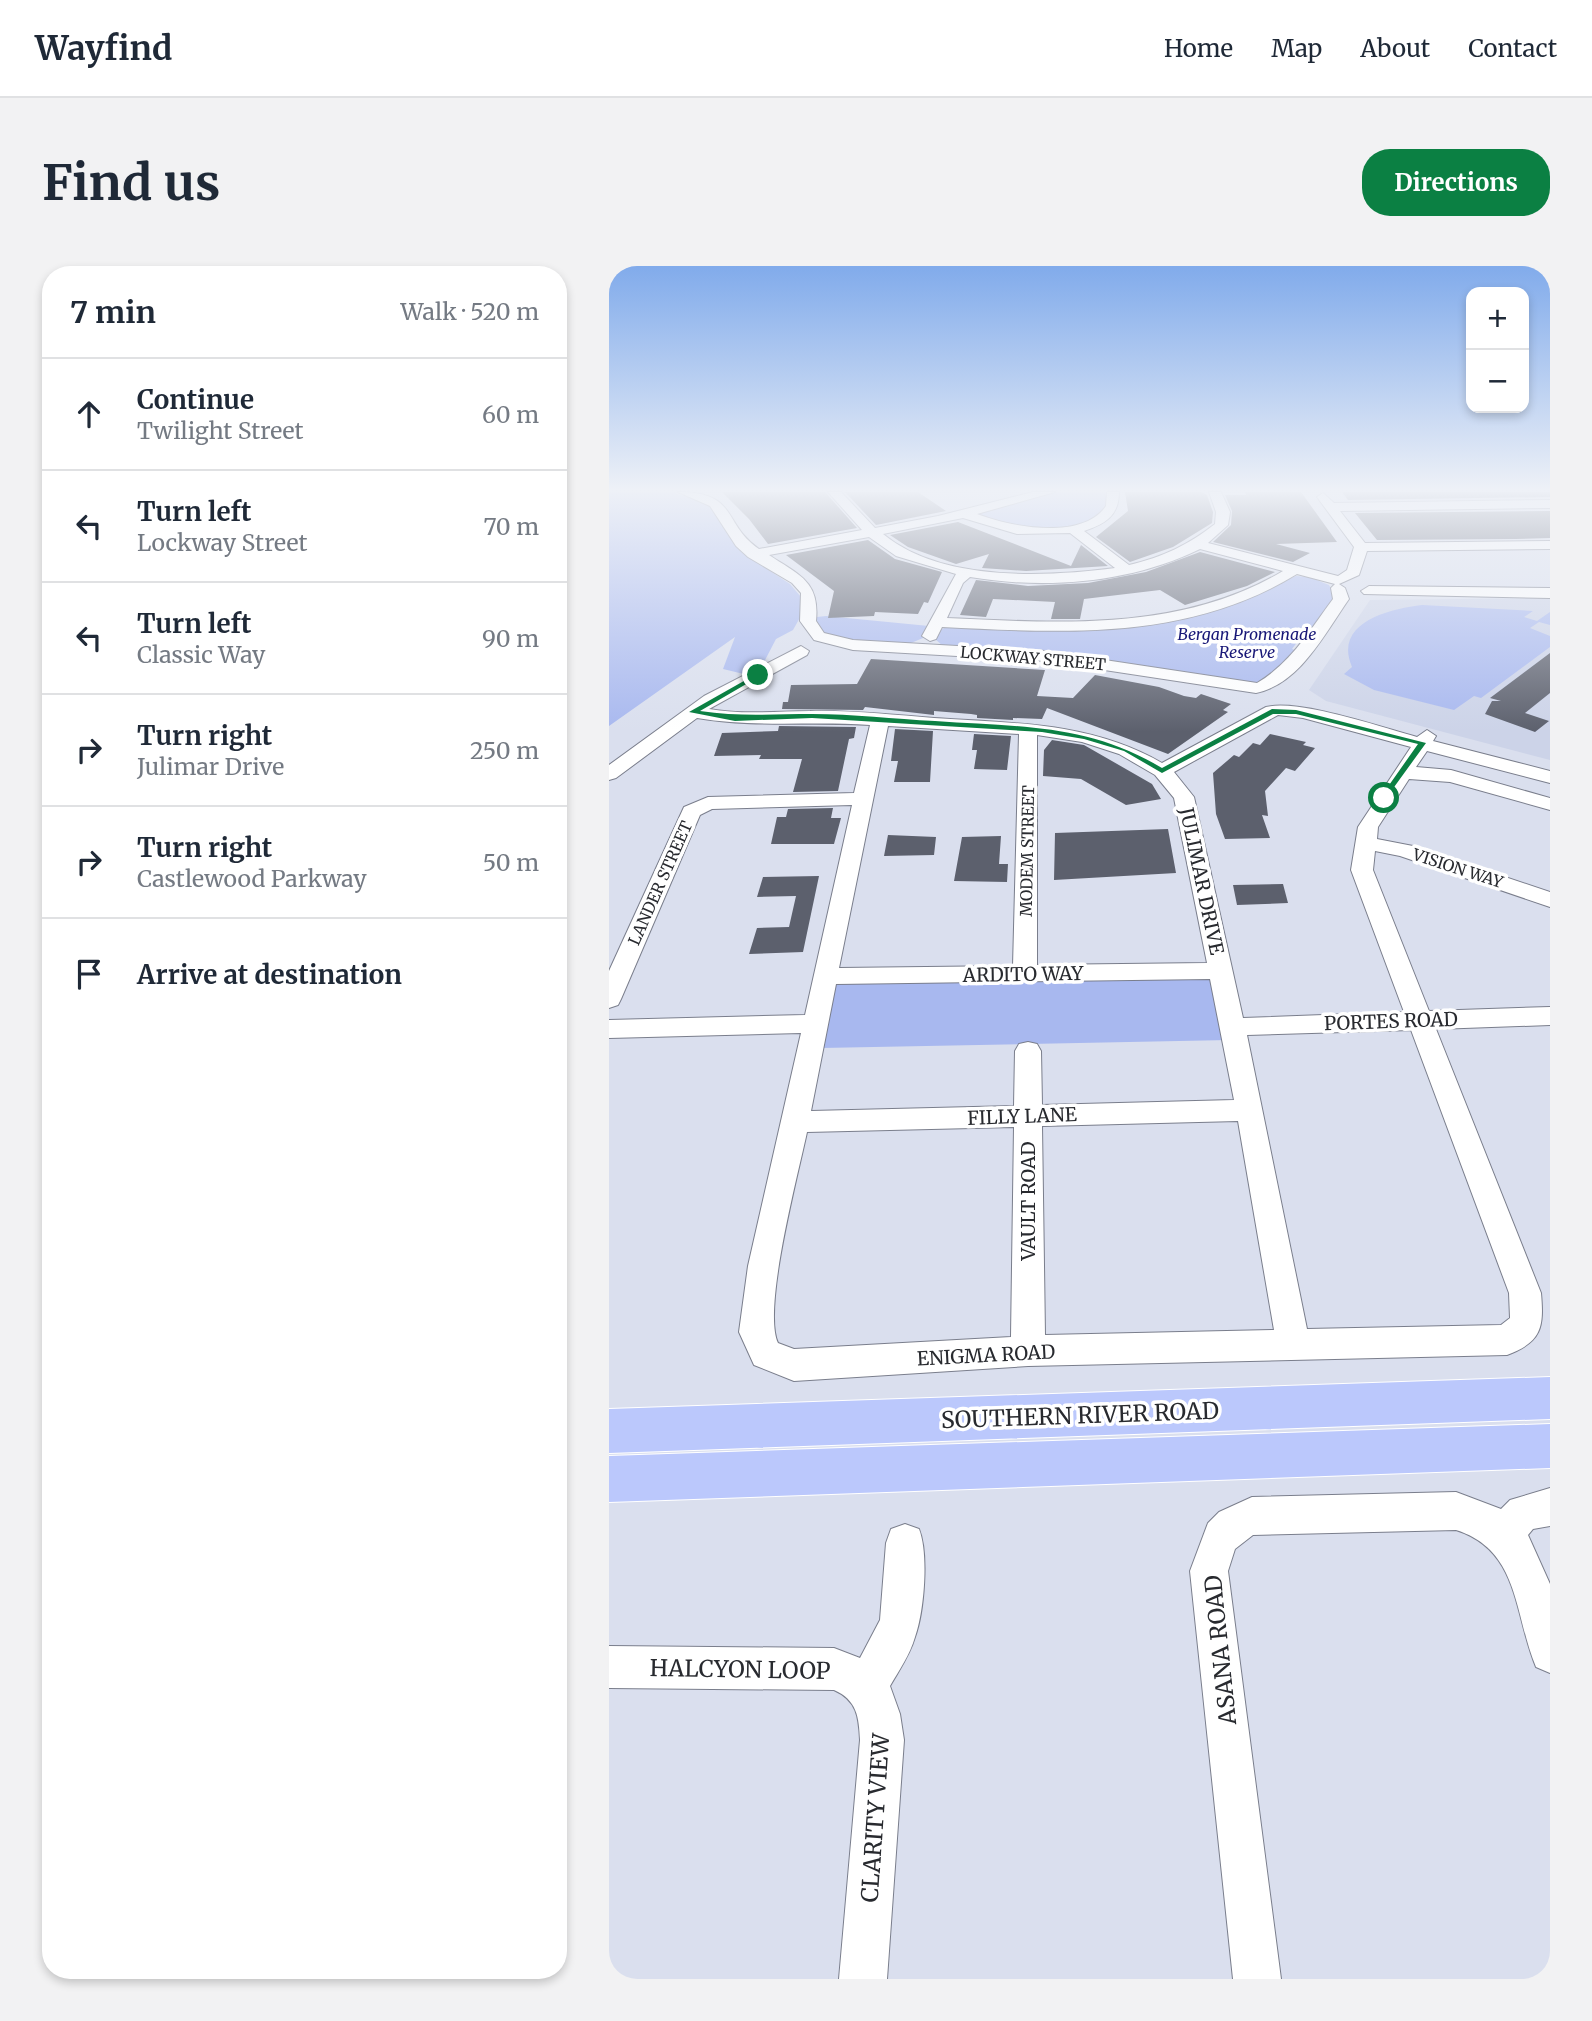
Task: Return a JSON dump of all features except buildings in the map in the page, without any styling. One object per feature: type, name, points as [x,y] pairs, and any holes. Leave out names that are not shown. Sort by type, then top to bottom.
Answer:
[{"type":"main road","name":"SOUTHERN RIVER ROAD","points":[[609,1431],[1550,1398]]},
{"type":"main road","points":[[609,1479],[1550,1446]]},
{"type":"street","points":[[787,572],[808,592],[808,621],[812,643]]},
{"type":"street","points":[[922,650],[957,581],[967,572],[1044,578],[1107,572]]},
{"type":"street","points":[[937,622],[1066,627],[1139,622],[1198,612],[1239,599],[1264,590],[1291,572]]},
{"type":"street","points":[[1301,572],[1340,582],[1420,593],[1550,593]]},
{"type":"street","points":[[1340,582],[1354,572]]},
{"type":"street","points":[[1366,572],[1369,586]]},
{"type":"street","points":[[1239,729],[1253,695],[1276,681],[1341,599],[1340,582]]},
{"type":"street","points":[[1162,771],[1213,746],[1286,701],[1297,675],[1352,602],[1369,586]]},
{"type":"street","points":[[808,621],[794,634],[812,643]]},
{"type":"street","points":[[771,666],[779,646],[812,643]]},
{"type":"street","points":[[609,774],[692,712],[812,643]]},
{"type":"street","name":"LOCKWAY STREET","points":[[812,643],[1045,656],[1212,684],[1253,695]]},
{"type":"street","points":[[1253,695],[1280,688],[1286,701]]},
{"type":"street","points":[[1253,695],[1286,701],[1425,739],[1550,777]]},
{"type":"street","name":"JULIMAR DRIVE","points":[[692,712],[735,719],[812,716],[1028,729],[1085,737],[1126,750],[1162,771],[1184,797],[1250,1110],[1294,1346]]},
{"type":"street","name":"ENIGMA ROAD","points":[[880,720],[764,1266],[756,1332],[766,1354],[794,1365],[1028,1351],[1507,1340],[1527,1324],[1525,1293],[1419,1019]]},
{"type":"street","name":"MODEM STREET","points":[[1025,974],[1028,729]]},
{"type":"street","points":[[1425,739],[1550,769]]},
{"type":"street","points":[[1419,1019],[1361,870],[1369,825],[1401,772],[1425,739]]},
{"type":"street","points":[[1401,772],[1451,776],[1550,804]]},
{"type":"street","name":"LANDER STREET","points":[[609,999],[691,811],[708,803],[863,799]]},
{"type":"street","name":"VISION WAY","points":[[1365,843],[1405,851],[1550,900]]},
{"type":"street","name":"ARDITO WAY","points":[[826,976],[1221,971]]},
{"type":"street","name":"PORTES ROAD","points":[[1232,1027],[1550,1016]]},
{"type":"street","points":[[609,1029],[815,1024]]},
{"type":"street","name":"VAULT ROAD","points":[[1028,1051],[1028,1351]]},
{"type":"street","name":"FILLY LANE","points":[[795,1122],[1250,1110]]},
{"type":"street","points":[[1504,1533],[1523,1513],[1550,1507]]},
{"type":"street","name":"ASANA ROAD","points":[[1257,1979],[1209,1572],[1217,1539],[1229,1525],[1252,1516],[1266,1515],[1456,1511],[1482,1519],[1504,1533],[1523,1564],[1550,1653]]},
{"type":"street","points":[[867,1686],[895,1638],[900,1620],[905,1543]]},
{"type":"street","name":"HALCYON LOOP","points":[[609,1667],[834,1669],[853,1674],[867,1686]]},
{"type":"street","name":"CLARITY VIEW","points":[[863,1979],[882,1740],[877,1702],[867,1686]]},
{"type":"shaded area","points":[[1550,598],[1550,760],[1326,701],[1309,690],[1370,600]]},
{"type":"green space","points":[[609,572],[772,572],[790,584],[801,597],[802,614],[793,630],[776,639],[763,664],[748,675],[723,669],[735,637],[609,726]]},
{"type":"green space","name":"Bergan Promenade Reserve","points":[[1296,576],[1309,577],[1329,585],[1335,596],[1302,642],[1298,641],[1292,649],[1295,650],[1279,672],[1258,685],[1083,656],[943,646],[935,639],[938,631],[947,627],[1069,629],[1227,606]]},
{"type":"green space","points":[[1422,605],[1533,611],[1524,617],[1537,621],[1550,612],[1550,625],[1539,622],[1530,628],[1550,636],[1550,647],[1481,698],[1474,696],[1454,710],[1374,690],[1344,674],[1352,667],[1348,652],[1350,639],[1357,629],[1380,615]]},
{"type":"green space","points":[[817,617],[929,626],[923,638],[911,643],[828,638],[816,627]]},
{"type":"green space","points":[[1217,975],[1229,1040],[821,1048],[834,982]]},
{"type":"route","points":[[758,675],[692,712],[735,719],[812,716],[1042,730],[1085,737],[1126,750],[1162,771],[1213,746],[1264,715],[1282,711],[1296,712],[1422,743],[1384,798]]}]
